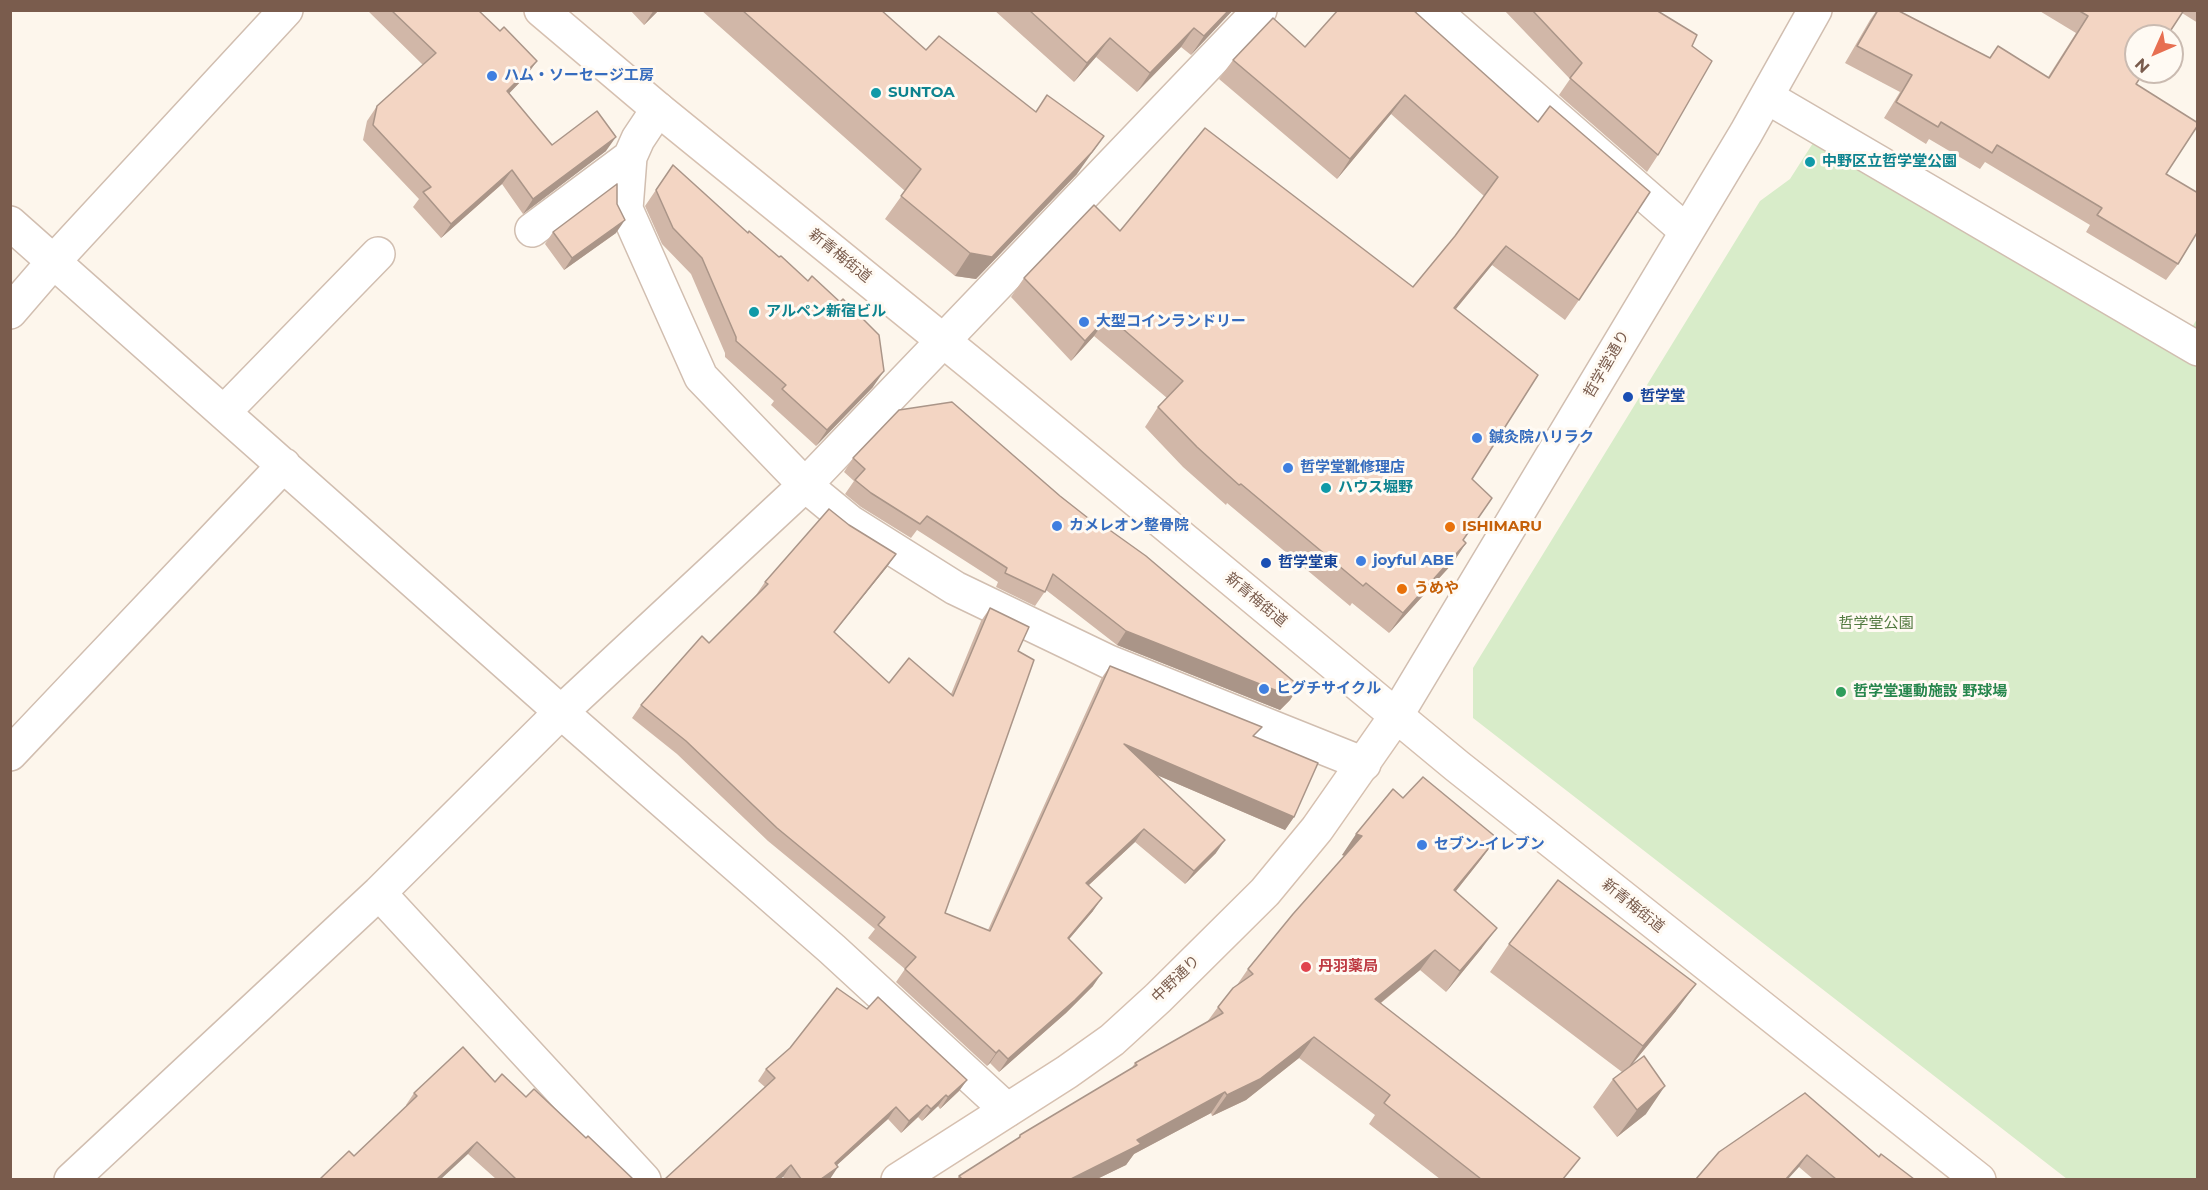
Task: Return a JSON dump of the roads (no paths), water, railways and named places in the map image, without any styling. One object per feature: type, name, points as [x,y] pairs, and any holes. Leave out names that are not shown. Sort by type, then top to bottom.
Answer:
[{"type":"street","points":[[10,312],[54,261],[286,10]]},
{"type":"street","name":"新青梅街道","points":[[541,10],[658,109],[944,341],[1396,716],[1979,1179]]},
{"type":"street","points":[[71,1179],[379,893],[561,712],[805,485],[1260,10]]},
{"type":"street","points":[[1432,10],[1685,231]]},
{"type":"street","name":"哲学堂通り","points":[[1396,716],[1767,97],[1815,10]]},
{"type":"street","points":[[1767,97],[2198,349]]},
{"type":"street","points":[[658,109],[630,157],[626,209],[701,377],[805,485],[850,522],[955,588],[1109,662],[1364,764]]},
{"type":"street","points":[[532,230],[630,157]]},
{"type":"street","points":[[10,223],[832,949],[1008,1110]]},
{"type":"street","points":[[224,412],[378,254]]},
{"type":"street","points":[[10,754],[284,465]]},
{"type":"street","name":"中野通り","points":[[898,1179],[1067,1072],[1112,1040],[1158,998],[1265,892],[1317,829],[1396,716]]},
{"type":"street","points":[[379,893],[644,1179]]},
{"type":"place","name":"ハム・ソーセージ工房","points":[[492,76]]},
{"type":"place","name":"SUNTOA","points":[[876,93]]},
{"type":"place","name":"中野区立哲学堂公園","points":[[1810,162]]},
{"type":"place","name":"アルペン新宿ビル","points":[[754,312]]},
{"type":"place","name":"大型コインランドリー","points":[[1084,322]]},
{"type":"place","name":"哲学堂","points":[[1628,397]]},
{"type":"place","name":"鍼灸院ハリラク","points":[[1477,438]]},
{"type":"place","name":"哲学堂靴修理店","points":[[1288,468]]},
{"type":"place","name":"ハウス堀野","points":[[1326,488]]},
{"type":"place","name":"カメレオン整骨院","points":[[1057,526]]},
{"type":"place","name":"ISHIMARU","points":[[1450,527]]},
{"type":"place","name":"joyful ABE","points":[[1361,561]]},
{"type":"place","name":"哲学堂東","points":[[1266,563]]},
{"type":"place","name":"うめや","points":[[1402,589]]},
{"type":"place","name":"ヒグチサイクル","points":[[1264,689]]},
{"type":"place","name":"哲学堂運動施設 野球場","points":[[1841,692]]},
{"type":"place","name":"セブン-イレブン","points":[[1422,845]]},
{"type":"place","name":"丹羽薬局","points":[[1306,967]]},
{"type":"park label","name":"哲学堂公園","points":[[1876,624]]}]
